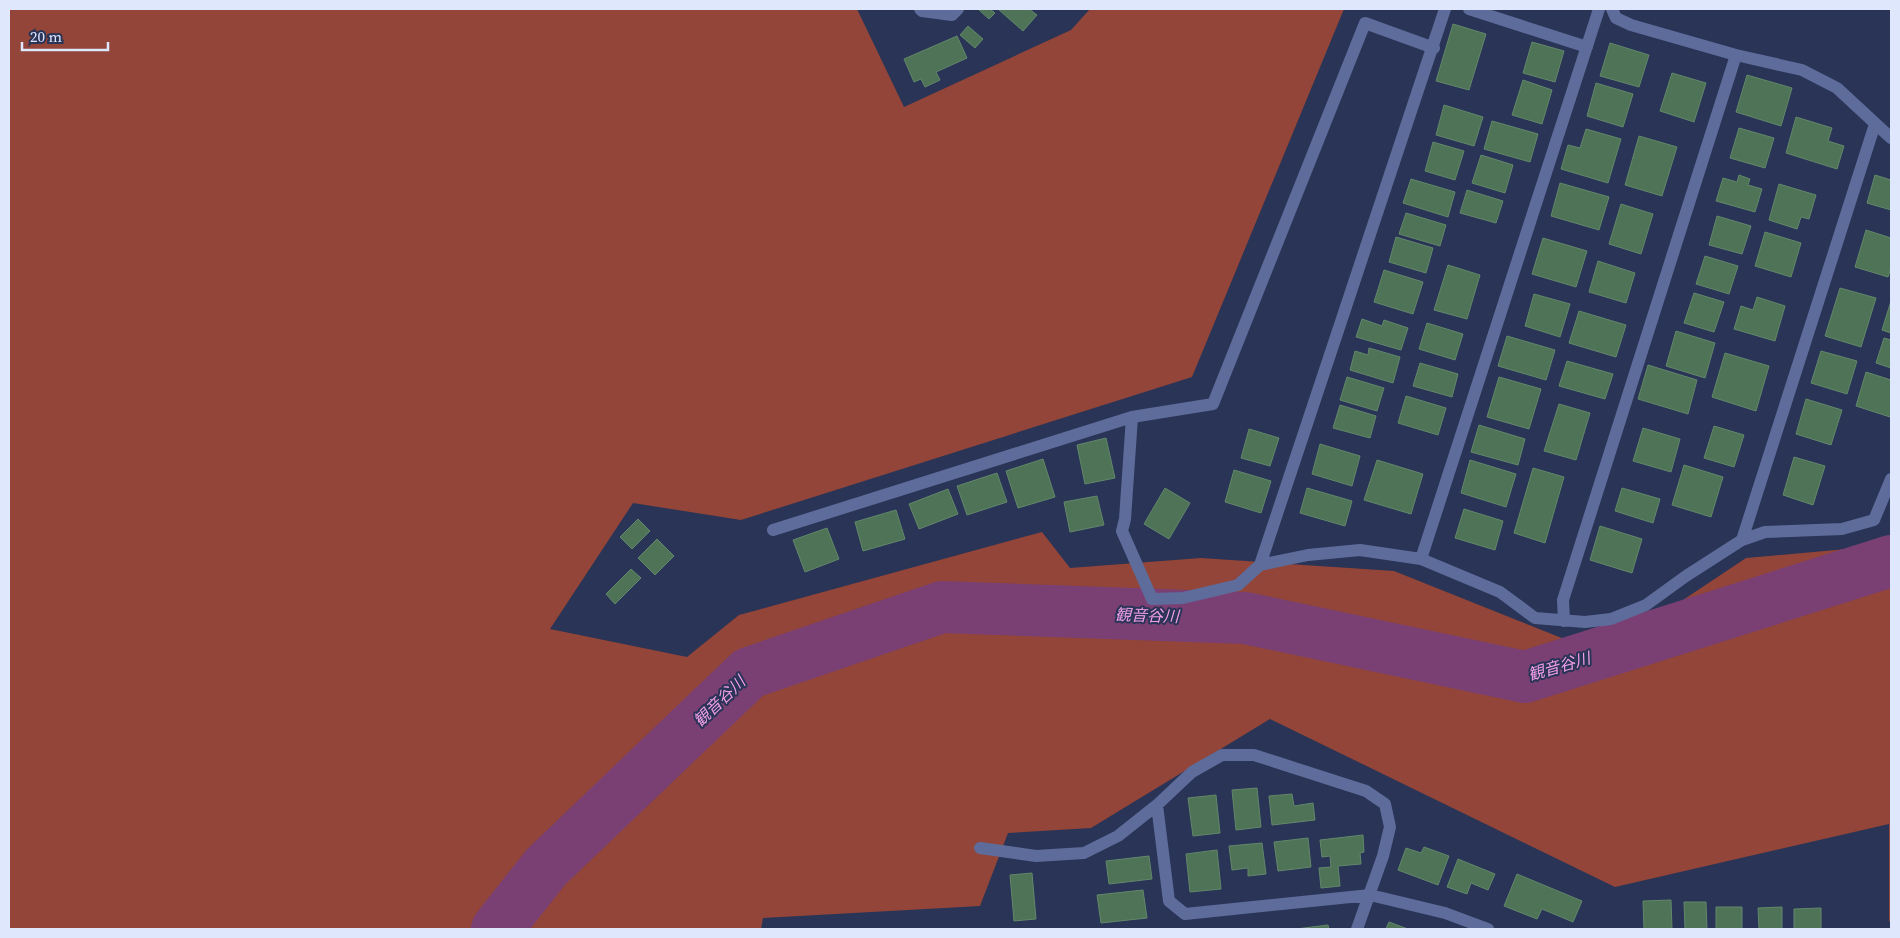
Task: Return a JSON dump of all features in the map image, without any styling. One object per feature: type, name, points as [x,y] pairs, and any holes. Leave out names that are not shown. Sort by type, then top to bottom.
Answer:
[{"type":"street","points":[[920,9],[922,11],[952,15],[958,9]]},
{"type":"street","points":[[1132,416],[1125,519],[1122,531],[1152,599],[1183,598],[1238,586],[1260,565],[1434,48],[1445,9]]},
{"type":"street","points":[[1469,9],[1587,47]]},
{"type":"street","points":[[1421,559],[1599,9]]},
{"type":"street","points":[[1612,9],[1616,18],[1631,25],[1736,55],[1802,70],[1838,88],[1891,138]]},
{"type":"street","points":[[774,530],[1132,416],[1213,404],[1365,23],[1434,48]]},
{"type":"street","points":[[1564,621],[1563,600],[1736,55]]},
{"type":"street","points":[[1742,540],[1875,124]]},
{"type":"street","points":[[1260,565],[1308,555],[1360,550],[1421,559],[1500,592],[1534,618],[1585,622],[1612,619],[1646,605],[1686,576],[1742,540],[1764,532],[1842,529],[1874,520],[1891,479]]},
{"type":"street","points":[[980,848],[1036,856],[1084,853],[1118,836],[1157,805],[1192,772],[1222,755],[1254,755],[1366,791],[1385,804],[1390,828],[1383,856],[1357,929]]},
{"type":"street","points":[[1157,805],[1169,901],[1186,914],[1370,895],[1445,913],[1488,929]]},
{"type":"shaded area","points":[[9,9],[857,9],[904,107],[1071,30],[1090,9],[1344,9],[1192,377],[741,520],[633,503],[550,629],[687,657],[739,615],[1042,532],[1070,568],[1201,558],[1394,571],[1602,654],[1746,558],[1891,545],[1891,922],[1889,921],[1889,824],[1615,887],[1270,719],[1091,828],[1008,833],[980,906],[763,918],[761,929],[9,929]]},
{"type":"building","points":[[978,9],[990,9],[995,13],[989,19]]},
{"type":"building","points":[[998,9],[1029,9],[1037,15],[1023,31]]},
{"type":"building","points":[[1453,24],[1486,34],[1469,90],[1436,81]]},
{"type":"building","points":[[968,26],[983,39],[975,48],[960,35]]},
{"type":"building","points":[[957,36],[967,58],[936,72],[940,80],[925,87],[921,79],[914,82],[904,59]]},
{"type":"building","points":[[1532,42],[1564,51],[1555,82],[1523,73]]},
{"type":"building","points":[[1610,43],[1649,55],[1639,87],[1600,76]]},
{"type":"building","points":[[1672,73],[1706,83],[1694,122],[1660,111]]},
{"type":"building","points":[[1747,75],[1792,88],[1781,126],[1736,112]]},
{"type":"building","points":[[1523,80],[1552,90],[1542,124],[1512,115]]},
{"type":"building","points":[[1596,83],[1633,94],[1623,127],[1587,116]]},
{"type":"building","points":[[1444,105],[1483,117],[1474,146],[1436,135]]},
{"type":"building","points":[[1796,117],[1832,128],[1828,141],[1844,146],[1837,169],[1786,153]]},
{"type":"building","points":[[1492,121],[1538,134],[1530,162],[1484,149]]},
{"type":"building","points":[[1739,128],[1774,138],[1765,168],[1730,158]]},
{"type":"building","points":[[1586,129],[1621,139],[1608,183],[1561,169],[1568,145],[1580,148]]},
{"type":"building","points":[[1639,136],[1677,147],[1662,196],[1625,185]]},
{"type":"building","points":[[1433,142],[1464,151],[1455,180],[1425,171]]},
{"type":"building","points":[[1481,155],[1513,165],[1505,193],[1472,183]]},
{"type":"building","points":[[1739,175],[1750,179],[1748,185],[1762,189],[1755,212],[1716,201],[1723,178],[1737,182]]},
{"type":"building","points":[[1875,175],[1891,180],[1891,210],[1867,203]]},
{"type":"building","points":[[1411,179],[1455,192],[1448,217],[1403,203]]},
{"type":"building","points":[[1560,183],[1609,197],[1599,230],[1551,216]]},
{"type":"building","points":[[1779,184],[1816,195],[1809,219],[1801,217],[1797,229],[1769,220]]},
{"type":"building","points":[[1467,190],[1503,201],[1496,223],[1460,213]]},
{"type":"building","points":[[1621,204],[1653,214],[1641,254],[1609,244]]},
{"type":"building","points":[[1406,213],[1446,225],[1440,246],[1399,234]]},
{"type":"building","points":[[1717,216],[1751,226],[1742,254],[1709,245]]},
{"type":"building","points":[[1866,230],[1891,238],[1891,268],[1888,277],[1855,267]]},
{"type":"building","points":[[1765,232],[1801,243],[1791,277],[1755,266]]},
{"type":"building","points":[[1396,237],[1433,248],[1426,273],[1389,262]]},
{"type":"building","points":[[1543,238],[1587,251],[1576,287],[1532,274]]},
{"type":"building","points":[[1705,256],[1738,266],[1729,294],[1696,284]]},
{"type":"building","points":[[1598,261],[1635,273],[1626,303],[1589,292]]},
{"type":"building","points":[[1448,265],[1480,275],[1467,319],[1434,310]]},
{"type":"building","points":[[1384,270],[1423,282],[1413,314],[1374,302]]},
{"type":"building","points":[[1840,288],[1876,298],[1861,347],[1825,336]]},
{"type":"building","points":[[1694,293],[1724,302],[1714,332],[1684,323]]},
{"type":"building","points":[[1534,294],[1570,304],[1560,337],[1525,326]]},
{"type":"building","points":[[1757,297],[1785,306],[1775,341],[1734,329],[1741,306],[1753,310]]},
{"type":"building","points":[[1891,301],[1891,333],[1882,330]]},
{"type":"building","points":[[1579,311],[1626,325],[1616,357],[1569,343]]},
{"type":"building","points":[[1362,319],[1382,326],[1384,320],[1408,328],[1401,350],[1356,337]]},
{"type":"building","points":[[1427,323],[1463,334],[1455,360],[1419,349]]},
{"type":"building","points":[[1676,331],[1715,343],[1705,378],[1666,366]]},
{"type":"building","points":[[1507,336],[1555,350],[1546,380],[1498,366]]},
{"type":"building","points":[[1884,338],[1891,340],[1891,368],[1876,363]]},
{"type":"building","points":[[1369,348],[1400,357],[1393,383],[1350,370],[1355,351],[1368,355]]},
{"type":"building","points":[[1821,351],[1857,361],[1847,394],[1811,383]]},
{"type":"building","points":[[1725,353],[1769,366],[1756,411],[1712,397]]},
{"type":"building","points":[[1567,361],[1613,374],[1605,399],[1559,386]]},
{"type":"building","points":[[1420,363],[1458,374],[1452,397],[1413,386]]},
{"type":"building","points":[[1648,365],[1697,380],[1688,414],[1638,399]]},
{"type":"building","points":[[1866,372],[1891,380],[1890,417],[1856,406]]},
{"type":"building","points":[[1347,377],[1384,388],[1377,411],[1340,400]]},
{"type":"building","points":[[1499,377],[1541,389],[1529,429],[1487,417]]},
{"type":"building","points":[[1406,396],[1446,408],[1438,435],[1398,423]]},
{"type":"building","points":[[1806,399],[1842,410],[1831,445],[1796,434]]},
{"type":"building","points":[[1559,404],[1590,413],[1576,460],[1544,451]]},
{"type":"building","points":[[1340,405],[1376,416],[1370,438],[1333,428]]},
{"type":"building","points":[[1479,425],[1525,439],[1518,465],[1471,452]]},
{"type":"building","points":[[1714,426],[1744,435],[1734,467],[1704,458]]},
{"type":"building","points":[[1643,428],[1680,439],[1671,472],[1633,461]]},
{"type":"building","points":[[1249,429],[1279,438],[1270,466],[1241,458]]},
{"type":"building","points":[[1106,438],[1115,478],[1085,484],[1077,445]]},
{"type":"building","points":[[1320,444],[1360,456],[1352,486],[1312,474]]},
{"type":"building","points":[[1794,457],[1825,466],[1813,505],[1783,495]]},
{"type":"building","points":[[1043,459],[1055,497],[1018,508],[1006,471]]},
{"type":"building","points":[[1377,460],[1423,474],[1411,514],[1364,500]]},
{"type":"building","points":[[1470,460],[1516,474],[1506,507],[1461,493]]},
{"type":"building","points":[[1684,465],[1723,477],[1711,517],[1672,505]]},
{"type":"building","points":[[1533,468],[1564,477],[1545,543],[1514,533]]},
{"type":"building","points":[[1234,470],[1271,481],[1261,513],[1225,502]]},
{"type":"building","points":[[997,473],[1007,502],[967,515],[957,486]]},
{"type":"building","points":[[1165,488],[1190,503],[1169,539],[1144,524]]},
{"type":"building","points":[[1307,488],[1352,501],[1345,526],[1300,513]]},
{"type":"building","points":[[1622,488],[1660,499],[1653,523],[1615,511]]},
{"type":"building","points":[[948,489],[958,514],[919,529],[909,504]]},
{"type":"building","points":[[1097,496],[1104,525],[1070,532],[1064,502]]},
{"type":"building","points":[[1464,509],[1503,521],[1495,550],[1455,538]]},
{"type":"building","points":[[896,510],[905,539],[863,551],[855,522]]},
{"type":"building","points":[[638,519],[650,531],[632,549],[620,537]]},
{"type":"building","points":[[1600,526],[1642,539],[1632,573],[1590,560]]},
{"type":"building","points":[[827,528],[839,559],[805,572],[793,540]]},
{"type":"building","points":[[657,539],[674,556],[655,575],[638,558]]},
{"type":"building","points":[[631,569],[641,578],[615,604],[606,594]]},
{"type":"building","points":[[1257,788],[1261,827],[1236,830],[1232,790]]},
{"type":"building","points":[[1292,794],[1294,806],[1313,803],[1315,820],[1272,825],[1269,796]]},
{"type":"building","points":[[1216,795],[1220,833],[1193,836],[1188,798]]},
{"type":"building","points":[[1363,835],[1364,852],[1360,853],[1361,864],[1338,866],[1340,886],[1321,888],[1319,868],[1331,867],[1330,856],[1322,857],[1320,840]]},
{"type":"building","points":[[1308,838],[1311,867],[1278,871],[1274,842]]},
{"type":"building","points":[[1262,843],[1266,874],[1248,876],[1248,868],[1232,870],[1229,846]]},
{"type":"building","points":[[1424,847],[1449,856],[1438,885],[1398,870],[1406,848],[1421,853]]},
{"type":"building","points":[[1217,850],[1221,889],[1190,892],[1186,854]]},
{"type":"building","points":[[1149,856],[1152,879],[1109,884],[1106,861]]},
{"type":"building","points":[[1458,859],[1495,874],[1488,890],[1471,883],[1467,894],[1447,887]]},
{"type":"building","points":[[1032,873],[1036,919],[1014,921],[1010,875]]},
{"type":"building","points":[[1517,874],[1582,901],[1573,922],[1542,909],[1537,919],[1504,906]]},
{"type":"building","points":[[1143,890],[1147,918],[1101,923],[1097,895]]},
{"type":"building","points":[[1671,900],[1672,929],[1644,929],[1643,901]]},
{"type":"building","points":[[1684,902],[1706,902],[1707,929],[1685,929]]},
{"type":"building","points":[[1716,907],[1742,907],[1742,929],[1716,929]]},
{"type":"building","points":[[1782,907],[1782,929],[1759,929],[1758,908]]},
{"type":"building","points":[[1821,908],[1821,929],[1794,929],[1794,909]]},
{"type":"building","points":[[1389,922],[1408,929],[1386,929]]},
{"type":"building","points":[[1328,925],[1329,929],[1296,929]]},
{"type":"waterway","name":"観音谷川","points":[[497,929],[546,867],[749,673],[942,607],[1245,618],[1525,677],[1891,561]]}]
